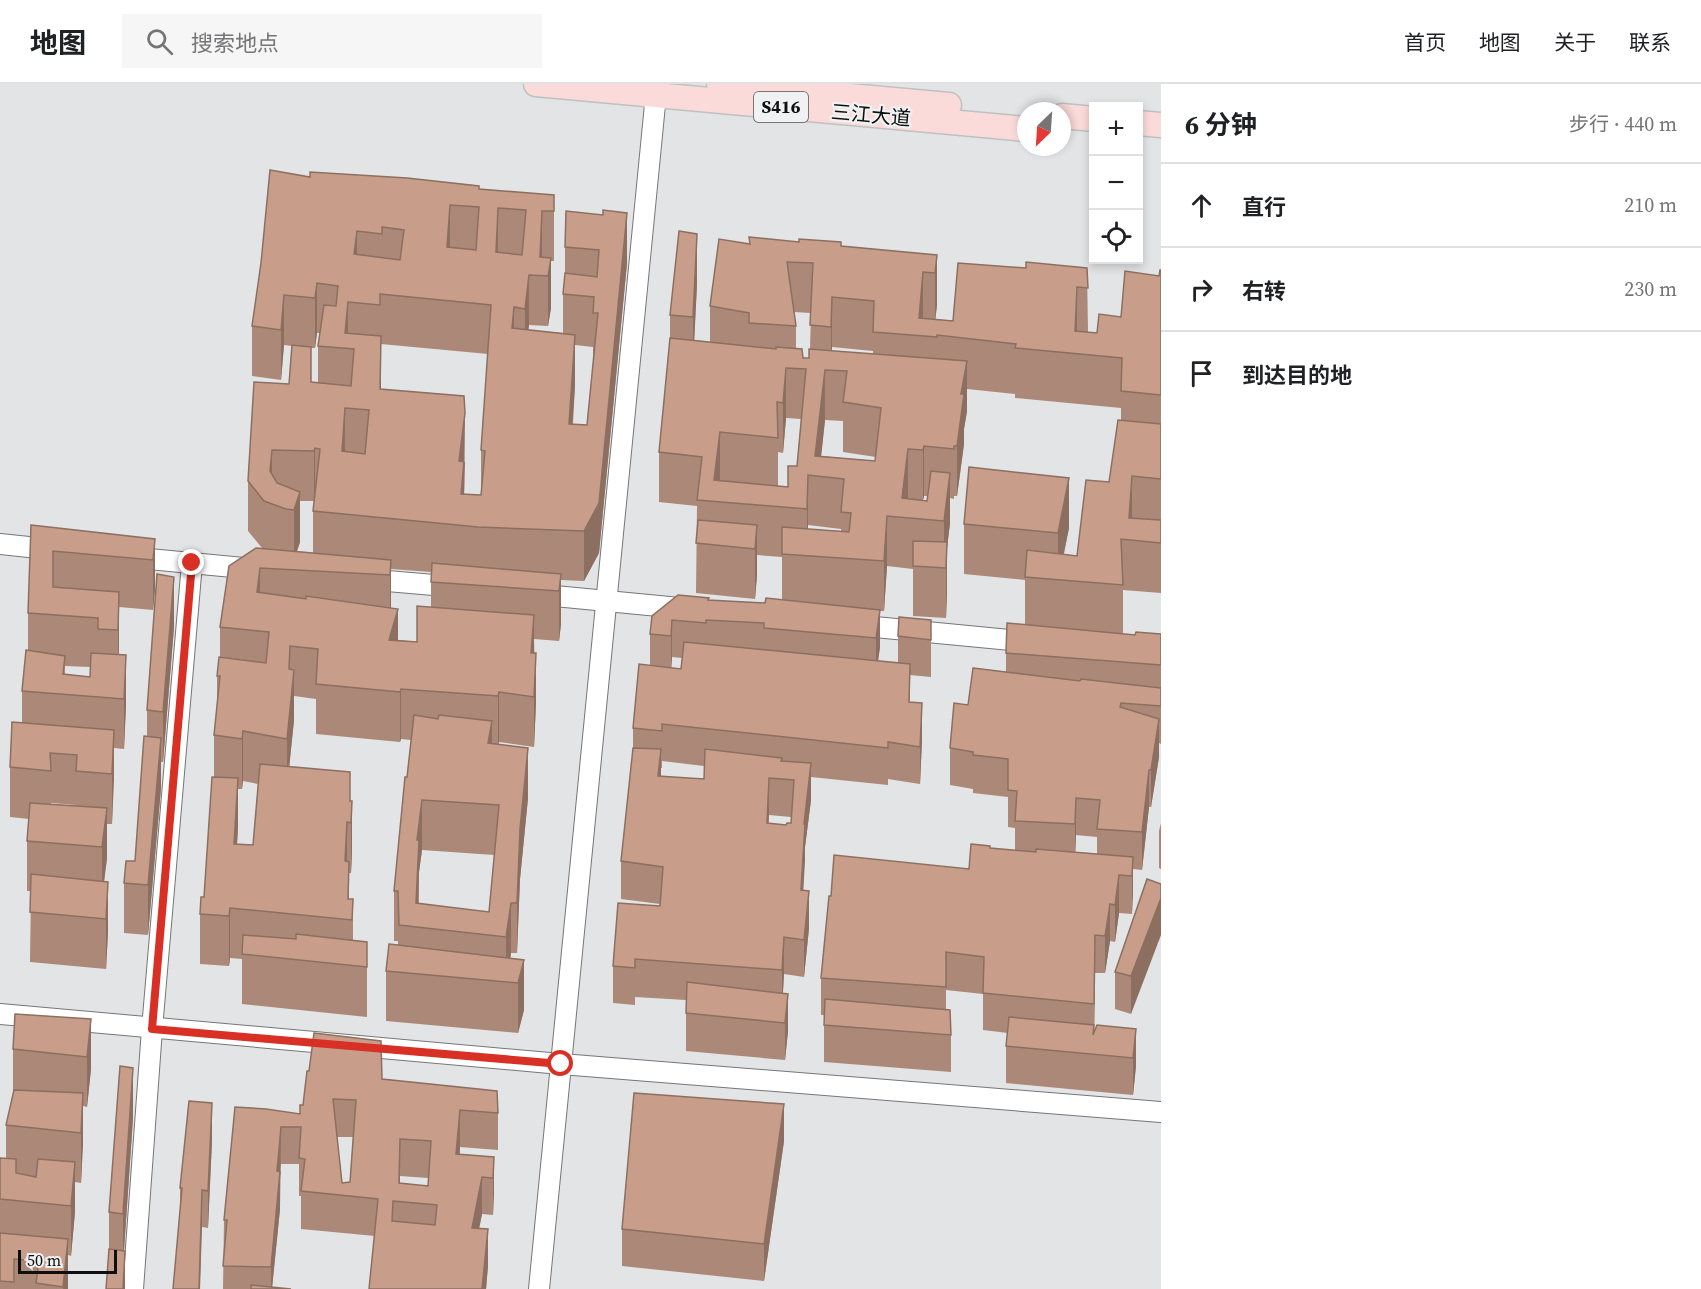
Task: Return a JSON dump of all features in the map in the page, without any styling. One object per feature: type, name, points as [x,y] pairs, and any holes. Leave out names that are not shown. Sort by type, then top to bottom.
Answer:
[{"type":"main road","name":"三江大道","points":[[536,84],[656,90],[1017,128]]},
{"type":"main road","name":"三江大道","points":[[719,84],[1017,111]]},
{"type":"main road","points":[[1071,117],[1089,118]]},
{"type":"main road","points":[[1143,123],[1161,125]]},
{"type":"main road","points":[[1071,133],[1089,135]]},
{"type":"main road","points":[[1143,139],[1161,141]]},
{"type":"street","points":[[540,1289],[656,90]]},
{"type":"street","points":[[0,544],[79,552]]},
{"type":"street","points":[[113,555],[275,571]]},
{"type":"street","points":[[133,1289],[152,1029],[192,563]]},
{"type":"street","points":[[346,577],[476,589]]},
{"type":"street","points":[[511,592],[712,611]]},
{"type":"street","points":[[830,623],[1055,645]]},
{"type":"street","points":[[0,1014],[561,1064],[1161,1112]]},
{"type":"building","points":[[270,170],[310,177],[310,172],[407,178],[479,186],[479,189],[554,195],[554,211],[542,211],[540,257],[551,258],[548,276],[529,275],[525,309],[514,307],[512,328],[575,335],[569,424],[587,425],[598,313],[593,313],[594,297],[563,294],[565,273],[597,277],[599,250],[565,247],[566,211],[603,215],[603,210],[627,213],[599,503],[584,531],[478,527],[313,511],[320,449],[315,448],[314,451],[272,450],[270,471],[277,483],[300,492],[294,510],[264,501],[248,481],[254,382],[289,384],[292,345],[311,347],[311,382],[351,386],[354,349],[318,346],[324,305],[336,306],[338,286],[317,283],[315,298],[284,295],[281,330],[252,326]],"holes":[[[450,205],[479,207],[476,250],[447,247]],[[498,208],[526,210],[522,255],[496,252]],[[382,227],[404,230],[400,260],[354,254],[357,231],[382,234]],[[380,294],[491,305],[481,450],[485,451],[481,495],[461,494],[464,462],[459,461],[465,413],[464,396],[380,389],[381,336],[345,333],[348,302],[380,305]],[[345,408],[369,410],[365,454],[342,451]]]},
{"type":"building","points":[[679,231],[697,234],[693,317],[670,315]]},
{"type":"building","points":[[749,237],[799,242],[799,239],[841,242],[841,246],[937,255],[935,273],[923,272],[919,318],[953,321],[958,263],[1026,268],[1026,262],[1087,268],[1088,288],[1077,287],[1075,331],[1097,333],[1099,314],[1121,317],[1125,271],[1159,276],[1161,270],[1161,395],[1121,391],[1122,358],[1015,348],[1016,344],[937,335],[937,337],[873,332],[874,301],[832,297],[831,327],[810,325],[813,263],[787,262],[796,326],[749,323],[749,313],[710,306],[719,239],[750,244]]},
{"type":"building","points":[[670,338],[776,349],[776,347],[802,349],[803,358],[809,358],[809,349],[967,361],[961,394],[964,394],[957,446],[954,446],[954,449],[924,446],[923,450],[908,449],[902,498],[927,501],[931,471],[950,473],[944,521],[887,516],[884,561],[782,554],[782,527],[849,532],[851,513],[841,512],[844,479],[808,475],[807,509],[697,500],[702,457],[659,452]],"holes":[[[786,368],[806,369],[797,466],[788,466],[788,487],[714,480],[720,432],[778,438],[777,402],[783,403]],[[825,370],[847,371],[843,402],[881,408],[875,461],[815,456]]]},
{"type":"building","points":[[1118,420],[1161,424],[1161,479],[1132,476],[1129,518],[1161,520],[1161,543],[1121,539],[1123,585],[1025,577],[1027,550],[1077,556],[1086,480],[1109,482]]},
{"type":"building","points":[[969,467],[1069,478],[1058,533],[964,524]]},
{"type":"building","points":[[698,520],[757,525],[755,549],[696,543]]},
{"type":"building","points":[[31,525],[155,539],[153,560],[53,551],[53,587],[119,592],[118,630],[98,629],[98,618],[28,613]]},
{"type":"building","points":[[913,541],[947,542],[946,568],[913,566]]},
{"type":"building","points":[[256,548],[391,560],[390,575],[260,568],[257,592],[306,599],[306,596],[398,609],[389,640],[417,642],[417,606],[534,615],[531,653],[536,653],[534,697],[499,692],[498,696],[401,689],[400,692],[316,684],[318,649],[290,646],[289,669],[294,670],[287,739],[243,731],[242,739],[214,735],[220,676],[217,676],[219,657],[266,663],[269,632],[220,627],[229,566]]},
{"type":"building","points":[[432,563],[561,574],[559,591],[431,582]]},
{"type":"building","points":[[157,574],[174,577],[163,712],[147,710]]},
{"type":"building","points":[[678,595],[709,598],[708,600],[765,603],[766,598],[880,610],[876,638],[764,628],[764,623],[706,620],[706,623],[672,620],[671,636],[650,634],[652,616]]},
{"type":"building","points":[[899,617],[931,620],[931,640],[898,636]]},
{"type":"building","points":[[1007,623],[1135,635],[1136,632],[1161,634],[1161,665],[1006,653]]},
{"type":"building","points":[[684,642],[910,664],[909,702],[922,703],[920,747],[888,742],[888,748],[662,724],[662,731],[633,728],[639,664],[681,669]]},
{"type":"building","points":[[26,650],[65,656],[63,674],[90,677],[91,653],[126,655],[124,699],[22,691]]},
{"type":"building","points":[[973,668],[1161,688],[1161,706],[1121,703],[1120,707],[1159,719],[1151,770],[1149,770],[1142,832],[1097,829],[1100,800],[1076,798],[1075,824],[1015,821],[1017,791],[1008,790],[1008,759],[973,755],[973,752],[950,748],[954,703],[968,705]]},
{"type":"building","points":[[414,715],[438,719],[439,715],[492,721],[488,743],[528,748],[520,829],[517,903],[511,903],[506,937],[399,925],[398,891],[394,891],[405,777],[407,777]],"holes":[[[422,800],[499,805],[489,912],[416,903],[419,840],[417,840]]]},
{"type":"building","points":[[12,722],[114,730],[112,774],[76,771],[77,755],[50,753],[51,771],[10,767]]},
{"type":"building","points":[[144,736],[161,738],[148,885],[124,883],[126,861],[135,861]]},
{"type":"building","points":[[633,748],[661,749],[658,776],[704,779],[705,749],[782,758],[781,761],[811,763],[804,824],[801,890],[809,891],[804,940],[784,937],[782,970],[635,959],[635,968],[613,966],[618,903],[660,906],[663,867],[621,861]],"holes":[[[769,778],[794,780],[791,823],[786,825],[767,823]]]},
{"type":"building","points":[[260,764],[350,772],[351,823],[347,822],[345,861],[349,862],[348,899],[353,899],[352,920],[230,908],[229,916],[200,914],[201,897],[204,897],[212,777],[238,778],[234,844],[253,845]]},
{"type":"building","points":[[30,803],[107,808],[102,847],[27,841]]},
{"type":"building","points":[[971,844],[1036,852],[1036,849],[1133,857],[1132,876],[1119,875],[1115,905],[1110,904],[1105,936],[1095,935],[1094,1004],[983,993],[984,957],[946,952],[946,987],[821,978],[834,855],[969,869]]},
{"type":"building","points":[[31,874],[108,882],[106,919],[30,912]]},
{"type":"building","points":[[1147,879],[1161,884],[1161,898],[1131,976],[1115,972]]},
{"type":"building","points":[[296,934],[367,942],[367,967],[242,954],[243,935],[296,939]]},
{"type":"building","points":[[389,944],[524,960],[518,983],[386,971]]},
{"type":"building","points":[[687,982],[788,994],[785,1023],[686,1013]]},
{"type":"building","points":[[825,999],[950,1010],[951,1035],[824,1025]]},
{"type":"building","points":[[15,1014],[91,1019],[87,1057],[13,1049]]},
{"type":"building","points":[[1009,1017],[1094,1025],[1093,1035],[1097,1025],[1136,1029],[1133,1058],[1006,1046]]},
{"type":"building","points":[[314,1033],[381,1041],[382,1079],[497,1091],[498,1113],[460,1110],[456,1154],[494,1157],[493,1178],[482,1177],[472,1228],[488,1229],[482,1289],[369,1289],[378,1199],[301,1191],[305,1159],[299,1158],[301,1127],[281,1127],[277,1171],[280,1172],[271,1267],[223,1266],[227,1220],[224,1220],[235,1107],[300,1114],[307,1071],[309,1071]],"holes":[[[333,1099],[356,1100],[350,1182],[342,1183]],[[400,1139],[431,1141],[428,1186],[399,1183]],[[393,1201],[437,1205],[435,1225],[392,1221]]]},
{"type":"building","points":[[120,1066],[133,1068],[123,1214],[109,1212]]},
{"type":"building","points":[[14,1090],[83,1093],[81,1133],[6,1125]]},
{"type":"building","points":[[634,1093],[784,1104],[764,1244],[622,1229]]},
{"type":"building","points":[[189,1101],[212,1103],[208,1191],[202,1190],[199,1289],[173,1289],[182,1188],[180,1188]]},
{"type":"building","points":[[0,1158],[16,1159],[16,1173],[36,1177],[38,1159],[75,1162],[71,1206],[0,1199]]},
{"type":"building","points":[[0,1233],[68,1239],[63,1287],[36,1283],[39,1261],[14,1259],[14,1282],[0,1281]]},
{"type":"building","points":[[109,1249],[125,1251],[123,1289],[106,1289]]},
{"type":"building","points":[[251,1285],[291,1289],[251,1289]]},
{"type":"route","points":[[192,563],[152,1029],[561,1064]]}]
